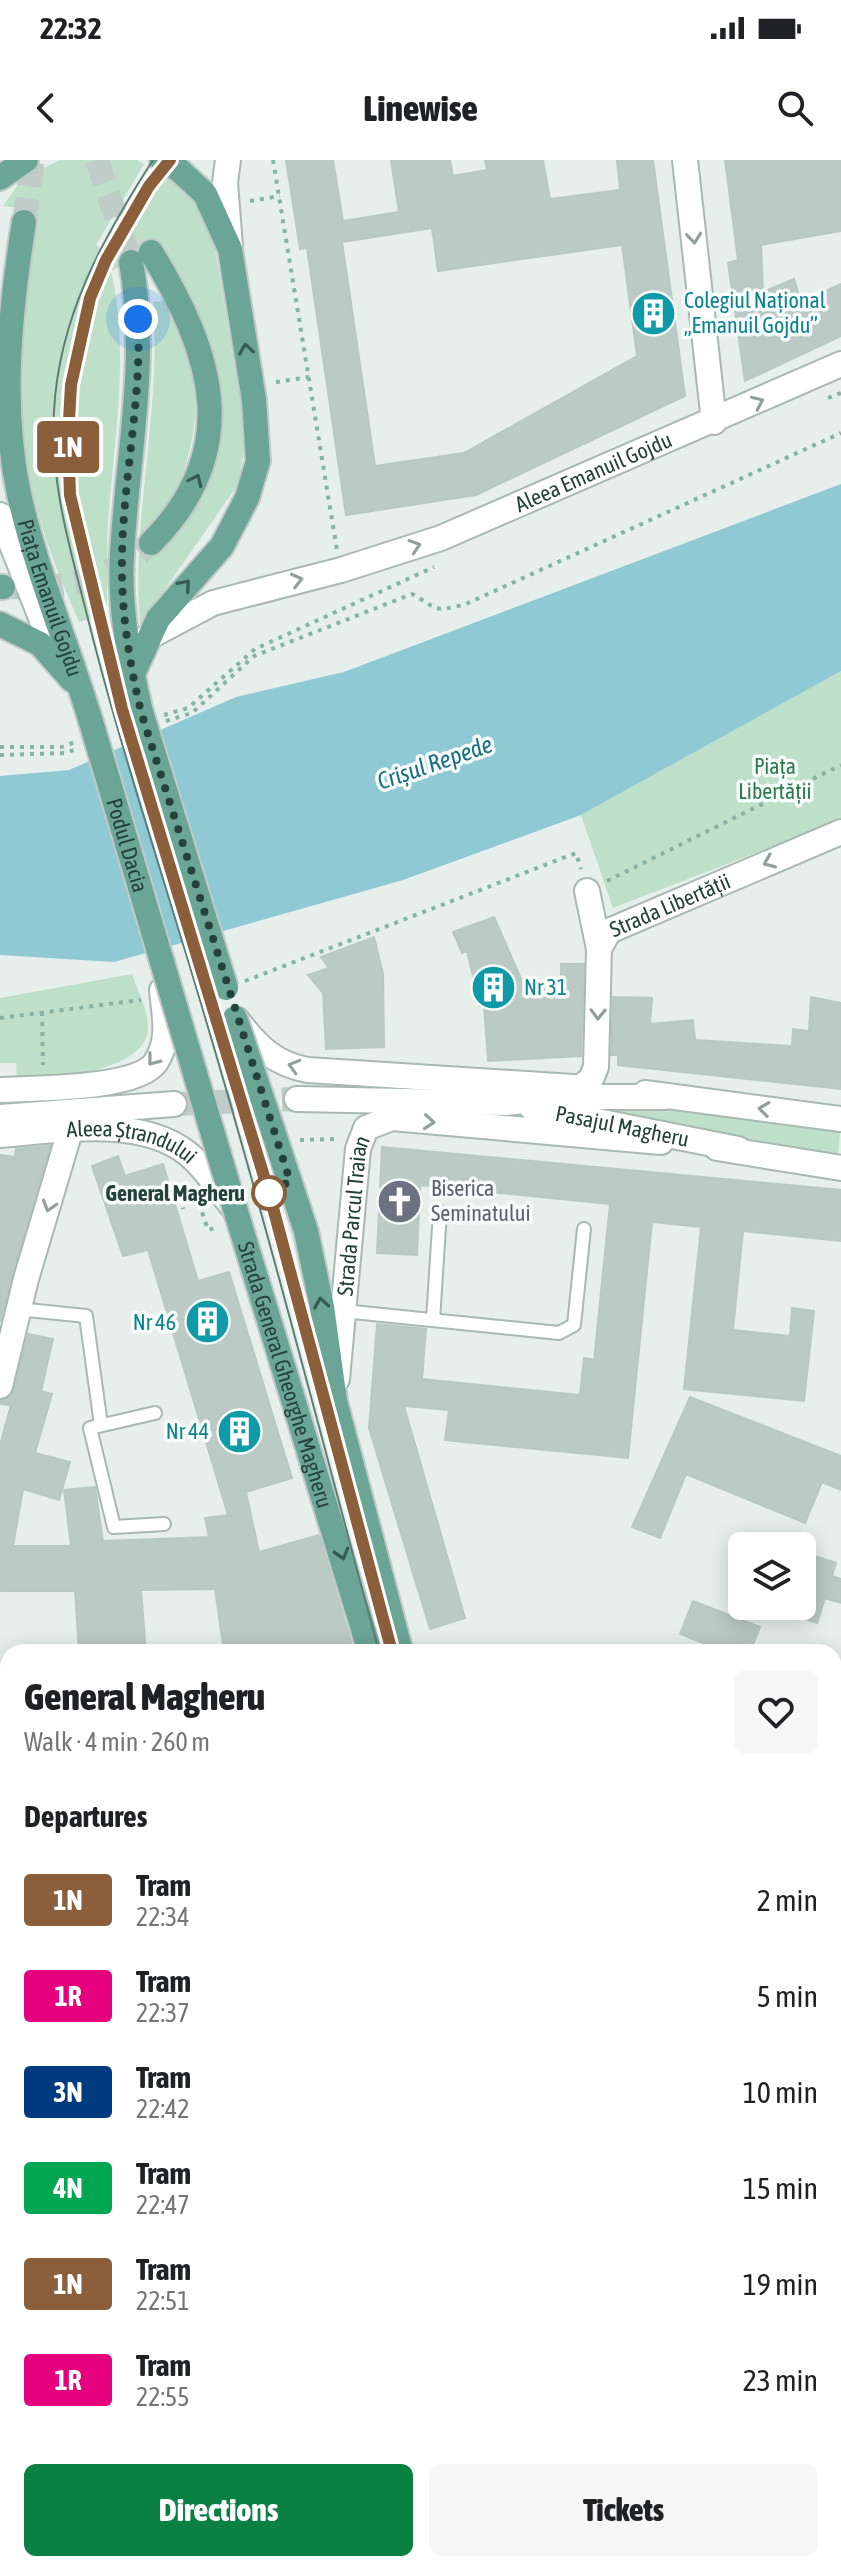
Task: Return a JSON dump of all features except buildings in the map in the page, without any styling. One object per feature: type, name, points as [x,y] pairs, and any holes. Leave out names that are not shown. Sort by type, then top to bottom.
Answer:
[{"type":"main road","points":[[1,179],[26,160]]},
{"type":"main road","points":[[132,676],[147,638],[170,603],[222,546],[247,498],[258,461],[252,385],[230,249],[205,194],[179,170],[162,160]]},
{"type":"main road","name":"Piața Emanuil Gojdu","points":[[24,222],[14,288],[9,355],[19,493],[41,573],[94,732]]},
{"type":"main road","points":[[151,543],[175,518],[200,475],[207,450],[211,392],[192,330],[141,257],[140,355],[122,571],[125,632],[141,712],[226,988]]},
{"type":"main road","points":[[0,624],[28,636],[58,660],[84,696]]},
{"type":"main road","name":"Podul Dacia","points":[[94,732],[164,959]]},
{"type":"main road","name":"Strada General Gheorghe Magheru","points":[[164,959],[236,1212],[368,1644]]},
{"type":"main road","name":"Strada General Gheorghe Magheru","points":[[226,988],[306,1231],[322,1307],[335,1401],[399,1644]]},
{"type":"street","points":[[228,160],[230,249]]},
{"type":"street","points":[[685,160],[714,422]]},
{"type":"street","name":"Aleea Emanuil Gojdu","points":[[147,638],[213,603],[341,570],[441,538],[714,422],[841,364]]},
{"type":"street","points":[[0,515],[58,660]]},
{"type":"street","name":"Strada Libertății","points":[[580,1088],[587,1084],[596,1067],[599,949],[604,936],[616,927],[841,832]]},
{"type":"street","points":[[587,891],[599,949]]},
{"type":"street","points":[[0,1090],[125,1079],[154,1064],[166,1034],[164,959]]},
{"type":"street","points":[[235,1018],[268,1055],[288,1066],[308,1070],[631,1090],[664,1097],[841,1119]]},
{"type":"street","name":"Pasajul Magheru","points":[[297,1099],[506,1103],[568,1097],[664,1097]]},
{"type":"street","name":"Pasajul Magheru","points":[[506,1103],[738,1149]]},
{"type":"street","points":[[0,1117],[174,1104]]},
{"type":"street","name":"Strada Parcul Traian","points":[[335,1401],[360,1139],[366,1128],[375,1123],[392,1118],[738,1149],[841,1168]]},
{"type":"street","points":[[0,1386],[18,1309],[70,1131]]},
{"type":"street","name":"Aleea Ștrandului","points":[[0,1135],[126,1131],[172,1143],[195,1160],[236,1212]]},
{"type":"lane","points":[[433,1320],[440,1212]]},
{"type":"lane","points":[[343,1311],[559,1333],[574,1325],[584,1229]]},
{"type":"lane","points":[[18,1309],[86,1316],[101,1425]]},
{"type":"lane","points":[[155,1413],[90,1428],[114,1527],[164,1524]]},
{"type":"path","points":[[273,160],[341,570]]},
{"type":"path","points":[[227,204],[280,196]]},
{"type":"path","points":[[252,385],[309,377]]},
{"type":"path","points":[[814,403],[841,393]]},
{"type":"path","points":[[444,562],[255,649],[190,711],[254,656],[359,612],[412,594],[426,606],[446,610],[466,604],[841,433]]},
{"type":"path","points":[[0,747],[64,750],[0,755]]},
{"type":"path","points":[[226,988],[576,853],[587,891],[841,765]]},
{"type":"path","points":[[0,1018],[163,997]]},
{"type":"path","points":[[42,1012],[44,1088]]},
{"type":"path","points":[[180,1198],[183,1209]]},
{"type":"path","points":[[199,1204],[208,1230]]},
{"type":"green space","points":[[60,160],[137,160],[144,164],[96,245],[112,256],[164,172],[191,194],[212,231],[246,434],[239,483],[140,625],[140,544],[154,383],[153,302],[164,301],[181,338],[191,370],[195,400],[194,428],[188,456],[156,553],[190,515],[212,470],[222,421],[218,370],[201,322],[164,245],[111,271],[117,302],[120,365],[108,522],[106,614],[79,622],[40,520],[26,450],[23,347],[36,210],[3,206],[22,179]]},
{"type":"green space","name":"Piața Libertății","points":[[841,671],[841,820],[613,908],[581,815]]},
{"type":"green space","points":[[132,974],[145,1008],[148,1028],[143,1043],[132,1055],[115,1064],[73,1075],[17,1080],[16,1063],[0,1063],[0,998]]},
{"type":"green space","points":[[596,1098],[841,1119],[838,1157],[594,1121]]},
{"type":"water","name":"Crișul Repede","points":[[841,484],[841,671],[581,815],[403,880],[114,962],[0,955],[0,776],[69,770],[236,697],[344,672]]},
{"type":"tunnel","points":[[24,222],[33,160]]},
{"type":"tunnel","points":[[97,160],[131,262]]},
{"type":"tunnel","points":[[3,587],[45,587],[82,582],[116,568],[151,543]]},
{"type":"tunnel","points":[[174,1104],[297,1099]]},
{"type":"tram line","points":[[153,160],[101,249],[74,310],[58,376],[54,411],[58,488],[73,562],[109,698],[238,1130],[377,1644]]},
{"type":"tram line","points":[[166,162],[170,160]]},
{"type":"tram line","name":"1N","points":[[170,160],[149,186],[106,260],[90,298],[71,385],[68,416],[70,495],[122,709],[269,1193],[390,1644]]},
{"type":"tram line","points":[[97,610],[74,511],[67,440],[76,352],[102,270]]},
{"type":"tram line","points":[[298,1301],[389,1644]]},
{"type":"place","name":"Colegiul Național „Emanuil Gojdu”","points":[[653,313]]},
{"type":"place","name":"Nr 31","points":[[493,987]]},
{"type":"place","name":"General Magheru","points":[[269,1193]]},
{"type":"place","name":"Biserica Seminatului","points":[[400,1201]]},
{"type":"place","name":"Nr 46","points":[[207,1322]]},
{"type":"place","name":"Nr 44","points":[[240,1431]]},
{"type":"route","points":[[138,319],[140,355],[122,557],[125,632],[141,712],[235,1018],[290,1181],[269,1193]]}]
